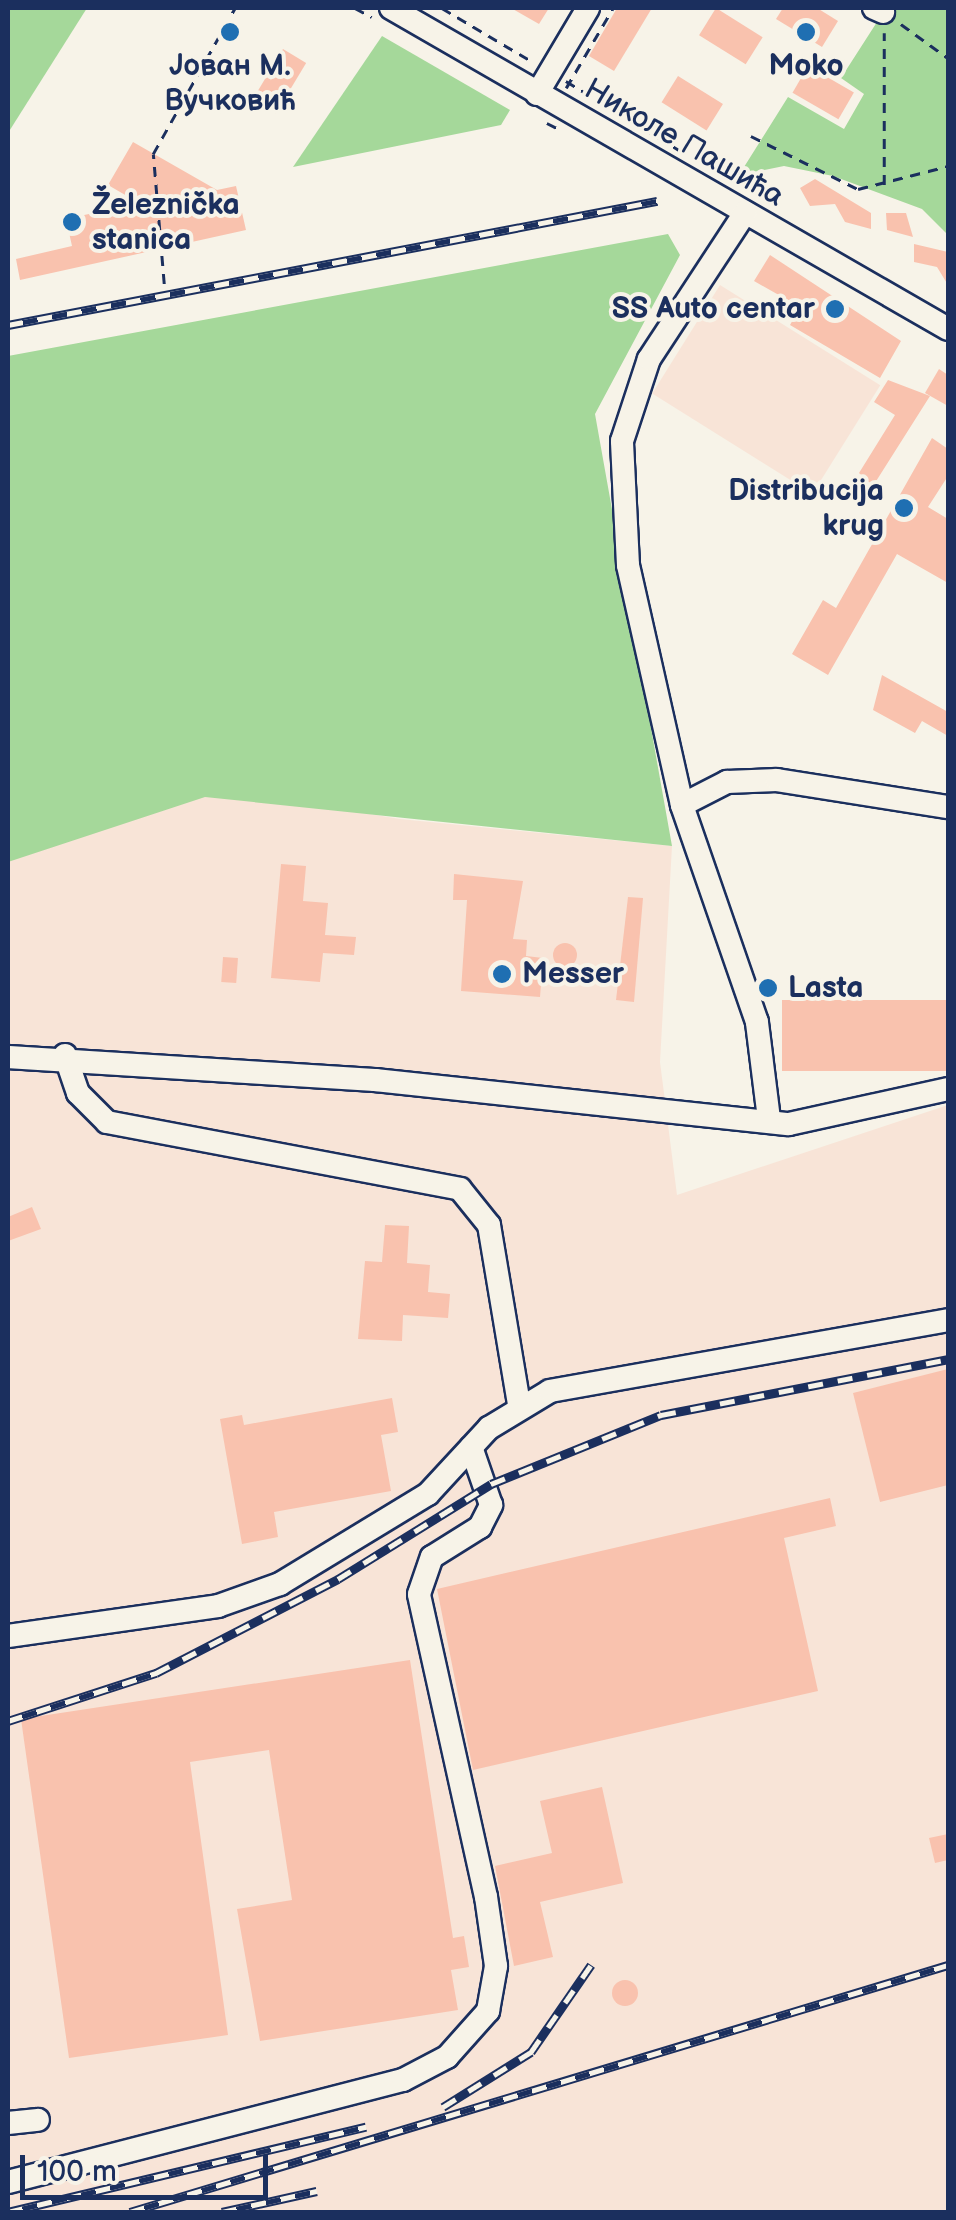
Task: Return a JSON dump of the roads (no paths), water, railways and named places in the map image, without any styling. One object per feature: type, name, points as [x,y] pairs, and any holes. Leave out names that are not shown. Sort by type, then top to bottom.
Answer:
[{"type":"street","name":"Николе Пашића","points":[[390,8],[948,329]]},
{"type":"street","points":[[538,94],[560,77],[588,8]]},
{"type":"street","points":[[745,213],[649,360],[622,441],[628,565],[682,804],[757,1022],[770,1119]]},
{"type":"street","points":[[682,804],[727,782],[777,780],[948,807]]},
{"type":"street","points":[[8,1057],[65,1055],[644,1104],[770,1119],[848,1118],[948,1089]]},
{"type":"street","points":[[65,1055],[78,1093],[108,1122],[460,1189],[488,1224],[519,1405]]},
{"type":"street","points":[[8,1636],[218,1606],[280,1584],[428,1494],[471,1447],[519,1405],[550,1391],[948,1320]]},
{"type":"street","points":[[8,2182],[403,2080],[448,2057],[488,2011],[496,1966],[486,1897],[419,1594],[432,1557],[480,1527],[491,1505],[471,1447]]},
{"type":"street","points":[[8,2123],[38,2120]]},
{"type":"railway","points":[[8,325],[657,201]]},
{"type":"railway","points":[[8,1721],[156,1673],[338,1579],[491,1484],[661,1415],[948,1359]]},
{"type":"railway","points":[[443,2107],[531,2052],[591,1965]]},
{"type":"railway","points":[[130,2212],[948,1965]]},
{"type":"railway","points":[[8,2212],[366,2127]]},
{"type":"railway","points":[[222,2212],[317,2191]]},
{"type":"place","name":"Јован М. Вучковић","points":[[230,32]]},
{"type":"place","name":"Moko","points":[[806,32]]},
{"type":"place","name":"Železnička stanica","points":[[72,222]]},
{"type":"place","name":"SS Auto centar","points":[[835,309]]},
{"type":"place","name":"Distribucija krug","points":[[904,508]]},
{"type":"place","name":"Messer","points":[[502,974]]},
{"type":"place","name":"Lasta","points":[[768,988]]}]
